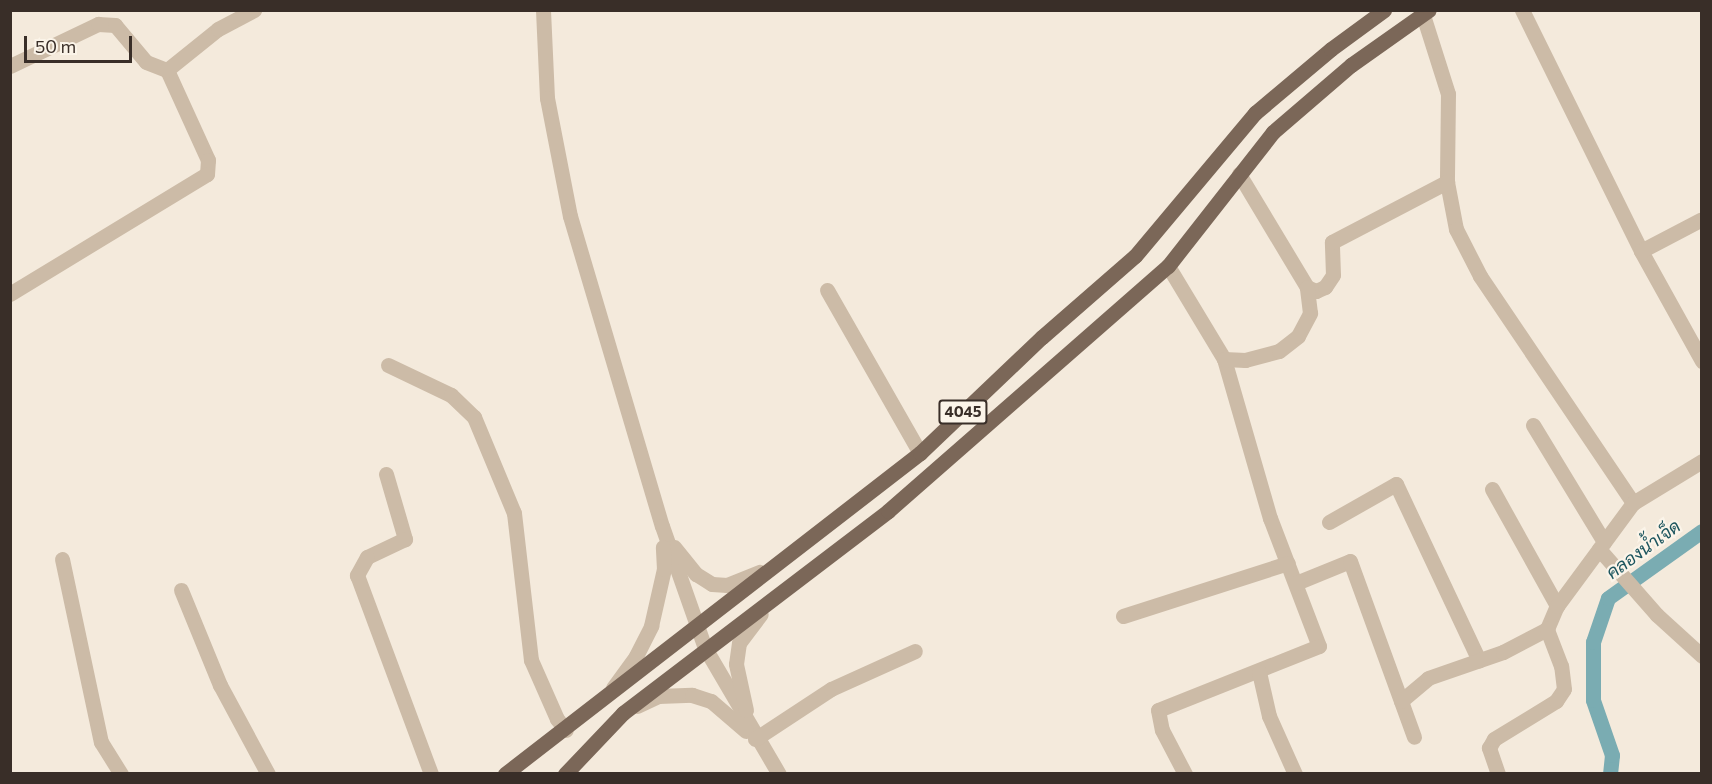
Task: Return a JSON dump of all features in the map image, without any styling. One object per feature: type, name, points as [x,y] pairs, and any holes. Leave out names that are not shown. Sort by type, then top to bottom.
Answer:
[{"type":"main road","name":"4045","points":[[505,774],[566,730],[694,624],[920,453],[1042,337],[1135,256],[1256,113],[1331,49],[1384,10]]},
{"type":"main road","name":"4045","points":[[565,774],[623,713],[705,648],[888,512],[1168,266],[1273,132],[1351,65],[1426,13]]},
{"type":"street","points":[[167,70],[218,29],[254,10]]},
{"type":"street","points":[[543,10],[547,98],[570,216],[662,526],[694,624],[705,648],[755,739],[779,774]]},
{"type":"street","points":[[1522,10],[1641,251],[1701,361]]},
{"type":"street","points":[[1426,13],[1448,94],[1447,182],[1456,229],[1480,276],[1633,503]]},
{"type":"street","points":[[10,66],[98,24],[115,25],[146,62],[167,70],[208,160],[207,174],[10,294]]},
{"type":"street","points":[[1224,359],[1245,360],[1279,351],[1298,336],[1310,313],[1307,287],[1239,174]]},
{"type":"street","points":[[1307,287],[1316,291],[1325,287],[1333,275],[1332,242],[1447,182]]},
{"type":"street","points":[[1641,251],[1700,220]]},
{"type":"street","points":[[1168,266],[1224,359],[1270,518],[1319,646],[1259,672],[1158,710],[1162,730],[1185,774]]},
{"type":"street","points":[[827,290],[920,453]]},
{"type":"street","points":[[388,365],[452,394],[474,417],[514,513],[531,660],[557,719],[566,730]]},
{"type":"street","points":[[1533,425],[1601,545],[1657,615],[1701,656]]},
{"type":"street","points":[[1401,701],[1428,678],[1479,660],[1547,629],[1557,606],[1633,503],[1701,461]]},
{"type":"street","points":[[386,474],[405,539],[367,557],[357,574],[431,774]]},
{"type":"street","points":[[1329,522],[1396,484],[1479,660]]},
{"type":"street","points":[[1492,489],[1557,606]]},
{"type":"street","points":[[662,526],[680,557],[712,584],[739,582],[767,568]]},
{"type":"street","points":[[608,695],[636,656],[651,626],[664,570],[662,526]]},
{"type":"street","points":[[62,559],[101,742],[121,774]]},
{"type":"street","points":[[1296,583],[1350,561],[1414,737]]},
{"type":"street","points":[[1123,616],[1288,563]]},
{"type":"street","points":[[755,739],[739,685],[739,643],[749,625],[798,579]]},
{"type":"street","points":[[181,590],[220,685],[268,774]]},
{"type":"street","points":[[1498,774],[1489,748],[1494,739],[1556,701],[1564,689],[1561,666],[1547,629]]},
{"type":"street","points":[[755,739],[831,690],[915,651]]},
{"type":"street","points":[[1259,672],[1269,716],[1295,774]]},
{"type":"street","points":[[623,713],[658,696],[692,695],[711,701],[755,739]]},
{"type":"waterway","name":"คลองน้ำเจ็ด","points":[[1610,774],[1612,755],[1593,700],[1593,642],[1608,598],[1702,531]]}]
